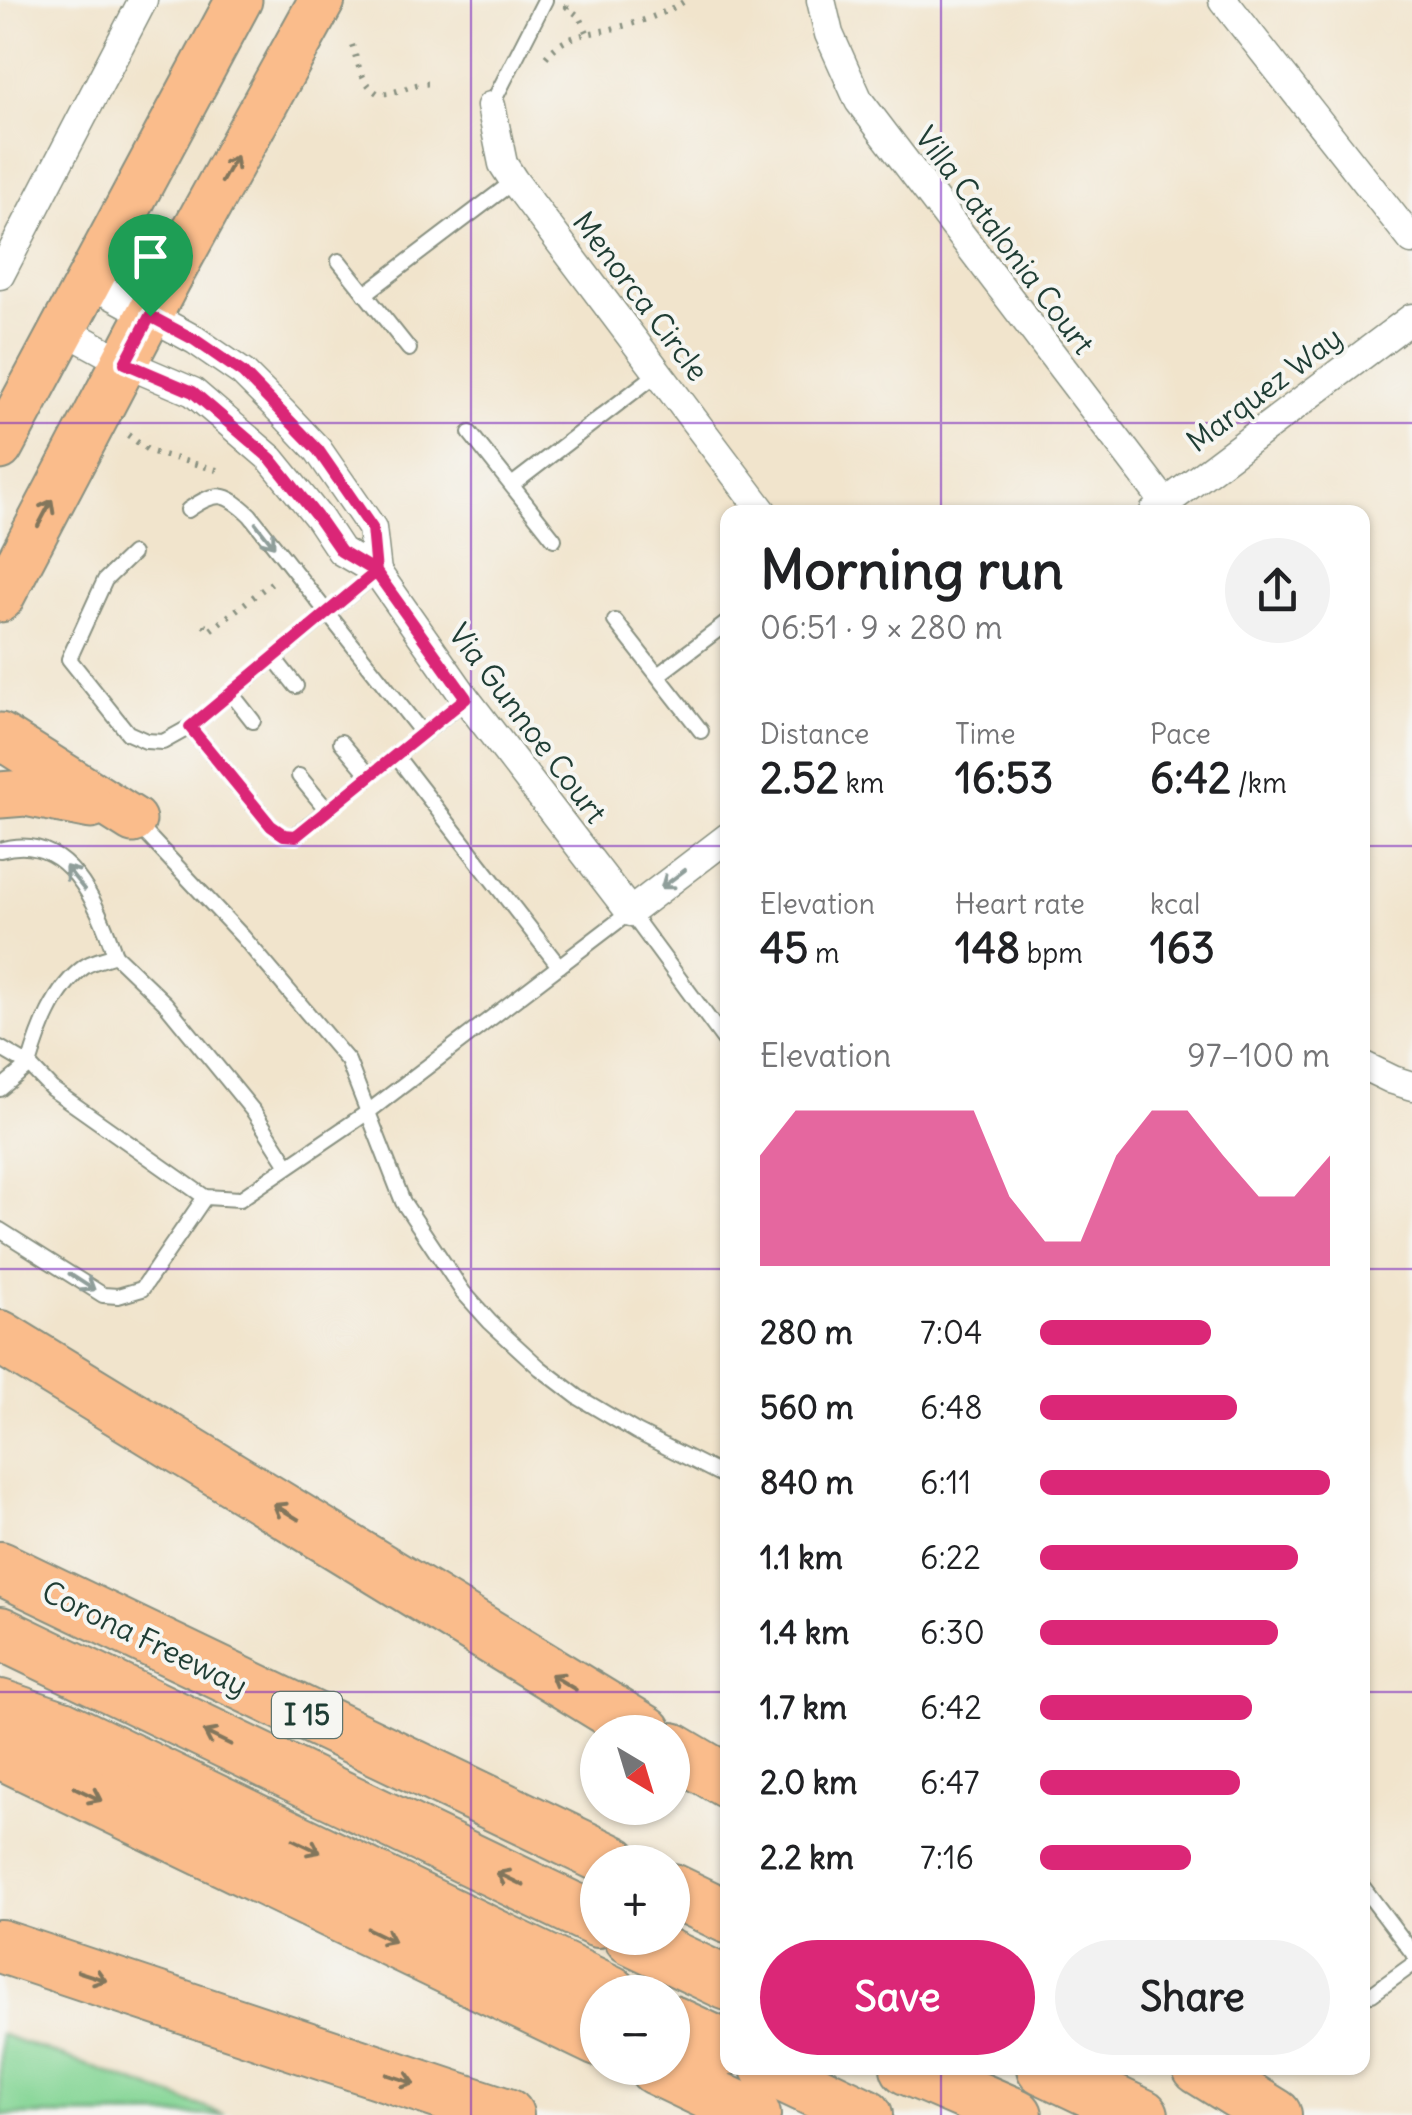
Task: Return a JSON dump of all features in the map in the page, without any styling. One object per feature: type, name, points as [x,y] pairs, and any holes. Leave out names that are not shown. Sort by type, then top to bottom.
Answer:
[{"type":"highway","points":[[0,1337],[618,1715]]},
{"type":"highway","name":"Corona Freeway","points":[[0,1568],[580,1846]]},
{"type":"highway","points":[[0,1633],[580,1913]]},
{"type":"highway","points":[[0,1685],[62,1727]]},
{"type":"highway","points":[[0,1706],[62,1727],[580,1977]]},
{"type":"highway","points":[[300,1712],[580,1880]]},
{"type":"highway","points":[[0,1752],[580,2031]]},
{"type":"highway","points":[[690,1760],[720,1777]]},
{"type":"highway","points":[[690,1899],[720,1913]]},
{"type":"highway","points":[[690,1942],[720,1956]]},
{"type":"highway","points":[[0,1946],[507,2115]]},
{"type":"highway","points":[[667,1955],[720,1980]]},
{"type":"highway","points":[[690,2030],[720,2044]]},
{"type":"highway","points":[[782,2075],[866,2115]]},
{"type":"highway","points":[[923,2075],[1008,2111]]},
{"type":"highway","points":[[949,2075],[1008,2111]]},
{"type":"highway","points":[[1058,2075],[1142,2115]]},
{"type":"highway","points":[[1210,2075],[1276,2115]]},
{"type":"highway","points":[[690,2085],[754,2115]]},
{"type":"main road","points":[[0,448],[239,0]]},
{"type":"main road","points":[[0,599],[322,0]]},
{"type":"main road","points":[[0,736],[132,820]]},
{"type":"main road","points":[[0,795],[25,793],[80,802],[132,820]]},
{"type":"street","points":[[0,275],[143,0]]},
{"type":"street","name":"Villa Catalonia Court","points":[[821,0],[829,34],[859,101],[1158,505]]},
{"type":"street","points":[[1224,0],[1412,240]]},
{"type":"street","name":"Menorca Circle","points":[[491,106],[503,164],[514,181],[757,505]]},
{"type":"street","name":"Via Gunnoe Court","points":[[88,282],[195,340],[243,373],[318,450],[372,528],[376,572]]},
{"type":"street","name":"Marquez Way","points":[[1164,505],[1412,318]]},
{"type":"street","name":"Via Gunnoe Court","points":[[63,329],[125,363],[193,392],[271,459],[341,551],[376,572],[466,698],[630,912]]},
{"type":"street","points":[[630,912],[720,843]]},
{"type":"street","points":[[1370,1069],[1412,1086]]},
{"type":"lane","points":[[491,106],[545,0]]},
{"type":"lane","points":[[365,294],[514,181]]},
{"type":"lane","points":[[339,261],[409,348]]},
{"type":"lane","points":[[512,485],[658,373]]},
{"type":"lane","points":[[470,432],[554,539]]},
{"type":"lane","points":[[188,510],[205,498],[220,495],[234,501],[250,516],[423,734]]},
{"type":"lane","points":[[132,554],[105,580],[69,659],[128,733],[146,741],[163,742],[190,727],[376,572]]},
{"type":"lane","points":[[615,621],[701,731]]},
{"type":"lane","points":[[658,675],[720,628]]},
{"type":"lane","points":[[274,658],[296,686]]},
{"type":"lane","points":[[231,693],[253,721]]},
{"type":"lane","points":[[190,727],[271,826],[284,835],[296,836],[466,698]]},
{"type":"lane","points":[[341,742],[370,776]]},
{"type":"lane","points":[[396,756],[559,966]]},
{"type":"lane","points":[[298,776],[327,810]]},
{"type":"lane","points":[[132,820],[243,938],[348,1061],[403,1202],[463,1292],[540,1368],[578,1397],[720,1474]]},
{"type":"lane","points":[[0,850],[35,846],[53,854],[69,868],[102,916],[114,955],[164,1003],[243,1098],[288,1165]]},
{"type":"lane","points":[[0,1048],[205,1197],[240,1199],[368,1112],[630,912],[720,1034]]},
{"type":"lane","points":[[0,1089],[28,1065],[38,1035],[64,986],[86,965],[114,955]]},
{"type":"lane","points":[[0,1230],[102,1295],[118,1296],[142,1289],[205,1197]]},
{"type":"lane","points":[[1370,1897],[1412,1952]]},
{"type":"lane","points":[[1370,1994],[1412,1965]]},
{"type":"path","points":[[571,0],[567,8],[580,17],[587,32]]},
{"type":"path","points":[[541,66],[552,50],[577,35],[635,22],[672,10],[686,0]]},
{"type":"path","points":[[352,45],[366,84],[377,94],[417,83],[434,84]]},
{"type":"path","points":[[124,430],[150,451],[226,473]]},
{"type":"path","points":[[204,624],[209,631],[277,578],[268,565]]},
{"type":"green space","points":[[0,2034],[225,2115],[0,2115]]},
{"type":"route","points":[[150,316],[125,363],[193,392],[271,459],[341,551],[376,572],[466,698],[296,836],[284,835],[271,826],[190,727],[376,572],[372,528],[318,450],[243,373],[195,340],[150,316]]}]
